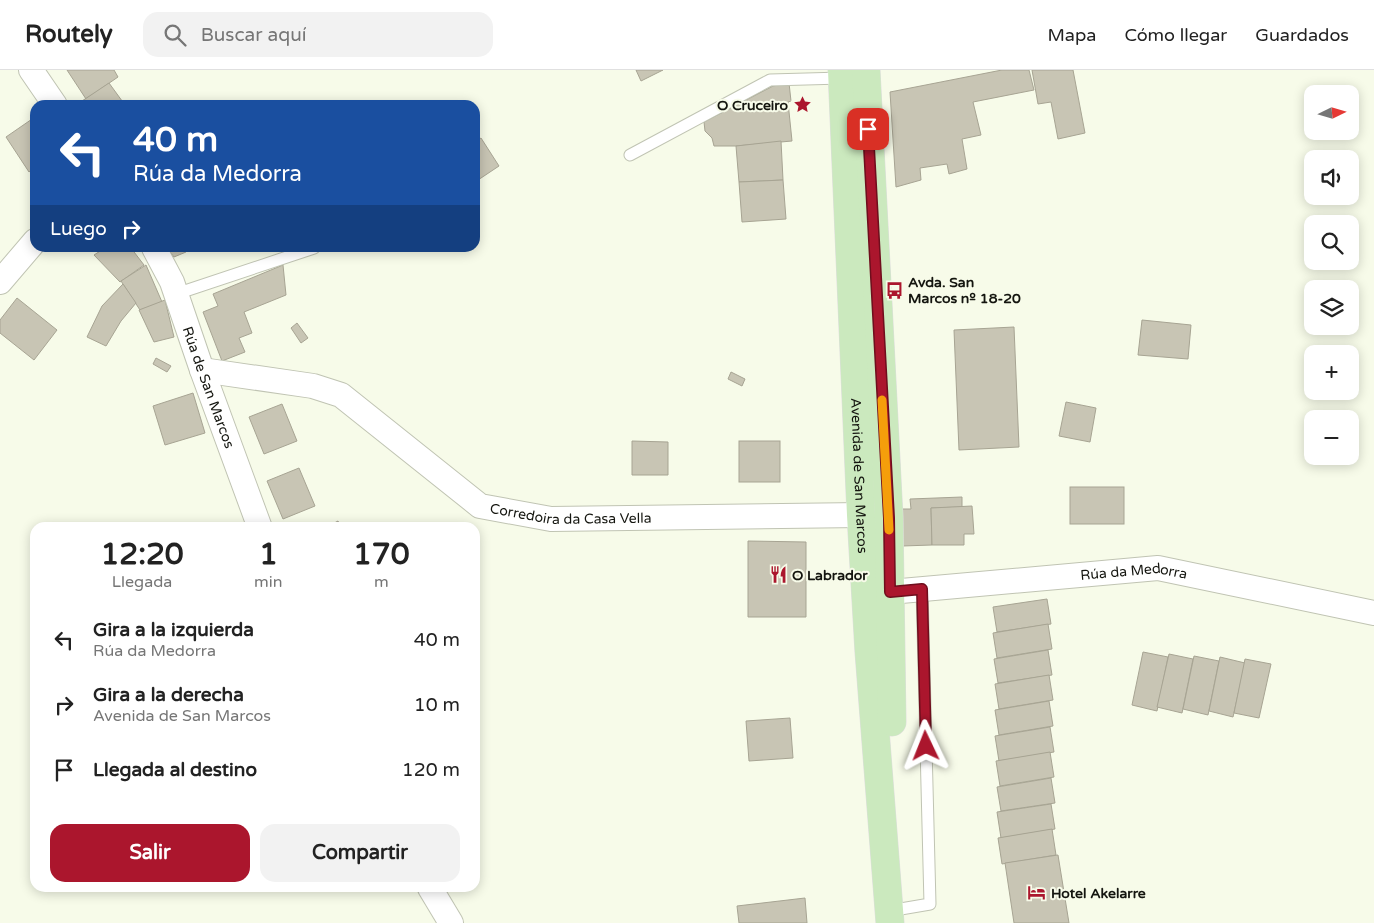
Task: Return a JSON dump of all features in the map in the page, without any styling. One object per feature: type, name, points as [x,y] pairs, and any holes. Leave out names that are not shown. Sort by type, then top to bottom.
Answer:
[{"type":"main road","name":"Avenida de San Marcos","points":[[850,72],[861,516],[869,652],[890,917]]},
{"type":"main road","name":"Avenida de San Marcos","points":[[850,72],[889,518],[894,824],[890,917]]},
{"type":"main road","points":[[861,516],[875,545],[877,573],[890,592],[878,605],[880,631],[869,652]]},
{"type":"street","points":[[30,70],[51,100]]},
{"type":"street","points":[[0,282],[30,247]]},
{"type":"street","name":"Rúa de San Marcos","points":[[156,252],[172,282],[258,522]]},
{"type":"street","name":"Corredoira da Casa Vella","points":[[202,370],[313,386],[341,395],[480,506],[551,519],[861,516]]},
{"type":"street","name":"Rúa da Medorra","points":[[890,592],[1158,568],[1374,613]]},
{"type":"street","points":[[432,892],[451,923]]},
{"type":"lane","points":[[630,155],[770,80],[850,72]]},
{"type":"lane","points":[[176,294],[302,252]]},
{"type":"lane","points":[[890,917],[930,904],[922,589]]},
{"type":"building","points":[[67,70],[114,70],[118,77],[86,99]]},
{"type":"building","points":[[636,70],[663,70],[641,81]]},
{"type":"building","points":[[1002,70],[1029,70],[1034,90],[973,102],[981,135],[962,139],[967,169],[949,174],[947,164],[920,168],[921,180],[896,187],[890,92]]},
{"type":"building","points":[[1032,70],[1073,70],[1085,133],[1058,139],[1051,102],[1038,104]]},
{"type":"building","points":[[109,83],[121,100],[84,100]]},
{"type":"building","points":[[789,83],[791,101],[788,102],[792,141],[714,146],[712,138],[705,131],[704,122],[773,86]]},
{"type":"building","points":[[30,120],[29,172],[6,137]]},
{"type":"building","points":[[480,139],[499,166],[480,179]]},
{"type":"building","points":[[781,141],[783,180],[739,182],[736,146]]},
{"type":"building","points":[[783,180],[786,219],[742,222],[739,182]]},
{"type":"building","points":[[99,252],[134,252],[144,265],[120,282],[94,255]]},
{"type":"building","points":[[170,252],[186,252],[174,257]]},
{"type":"building","points":[[146,265],[162,302],[140,310],[121,281]]},
{"type":"building","points":[[283,265],[286,295],[244,312],[252,333],[239,338],[245,352],[222,361],[203,312],[218,306],[213,294]]},
{"type":"building","points":[[123,284],[136,303],[121,321],[106,346],[87,337],[102,306]]},
{"type":"building","points":[[17,298],[57,330],[34,360],[0,333],[0,320]]},
{"type":"building","points":[[165,300],[174,337],[154,342],[139,310]]},
{"type":"building","points":[[1142,320],[1191,325],[1188,359],[1138,355]]},
{"type":"building","points":[[297,323],[308,338],[301,343],[291,328]]},
{"type":"building","points":[[1014,327],[1019,447],[959,450],[954,330]]},
{"type":"building","points":[[156,358],[171,366],[167,372],[153,364]]},
{"type":"building","points":[[731,372],[745,379],[742,386],[728,379]]},
{"type":"building","points":[[193,393],[205,433],[165,445],[153,406]]},
{"type":"building","points":[[1066,402],[1096,408],[1090,442],[1059,436]]},
{"type":"building","points":[[282,404],[297,441],[264,454],[249,417]]},
{"type":"building","points":[[632,441],[668,442],[668,475],[632,475]]},
{"type":"building","points":[[739,441],[780,441],[780,482],[739,482]]},
{"type":"building","points":[[299,468],[315,506],[283,519],[267,481]]},
{"type":"building","points":[[1070,487],[1124,487],[1124,524],[1070,524]]},
{"type":"building","points":[[962,497],[962,507],[931,508],[932,545],[902,546],[900,509],[911,509],[910,499]]},
{"type":"building","points":[[972,506],[974,534],[964,534],[964,545],[932,545],[931,508]]},
{"type":"building","points":[[748,541],[806,542],[806,617],[748,617]]},
{"type":"building","points":[[1047,599],[1051,624],[997,632],[993,607]]},
{"type":"building","points":[[1048,624],[1052,649],[997,658],[993,633]]},
{"type":"building","points":[[1048,650],[1052,675],[998,683],[994,659]]},
{"type":"building","points":[[1143,652],[1168,657],[1157,711],[1132,705]]},
{"type":"building","points":[[1169,654],[1193,659],[1182,713],[1157,707]]},
{"type":"building","points":[[1194,656],[1219,661],[1208,715],[1183,709]]},
{"type":"building","points":[[1220,657],[1245,663],[1233,717],[1209,711]]},
{"type":"building","points":[[1245,659],[1271,664],[1259,718],[1234,713]]},
{"type":"building","points":[[1049,675],[1053,700],[999,709],[995,684]]},
{"type":"building","points":[[1049,701],[1053,726],[999,735],[995,710]]},
{"type":"building","points":[[790,718],[793,758],[749,761],[746,721]]},
{"type":"building","points":[[1050,727],[1054,752],[999,761],[995,736]]},
{"type":"building","points":[[1050,752],[1054,777],[1000,786],[996,761]]},
{"type":"building","points":[[1051,778],[1055,803],[1001,811],[997,787]]},
{"type":"building","points":[[1051,804],[1055,829],[1001,838],[997,812]]},
{"type":"building","points":[[1052,829],[1056,855],[1002,864],[998,838]]},
{"type":"building","name":"Hotel Akelarre","points":[[1058,855],[1069,923],[1014,923],[1005,863]]},
{"type":"building","points":[[805,898],[807,923],[739,923],[737,906]]},
{"type":"slow traffic","points":[[882,400],[889,530]]},
{"type":"place","name":"O Cruceiro","points":[[802,105]]},
{"type":"place","name":"Avda. San Marcos nº 18-20","points":[[894,290]]},
{"type":"place","name":"O Labrador","points":[[778,575]]},
{"type":"place","name":"Hotel Akelarre","points":[[1037,893]]},
{"type":"route","points":[[868,129],[889,518],[890,592],[922,589],[926,746]]}]
